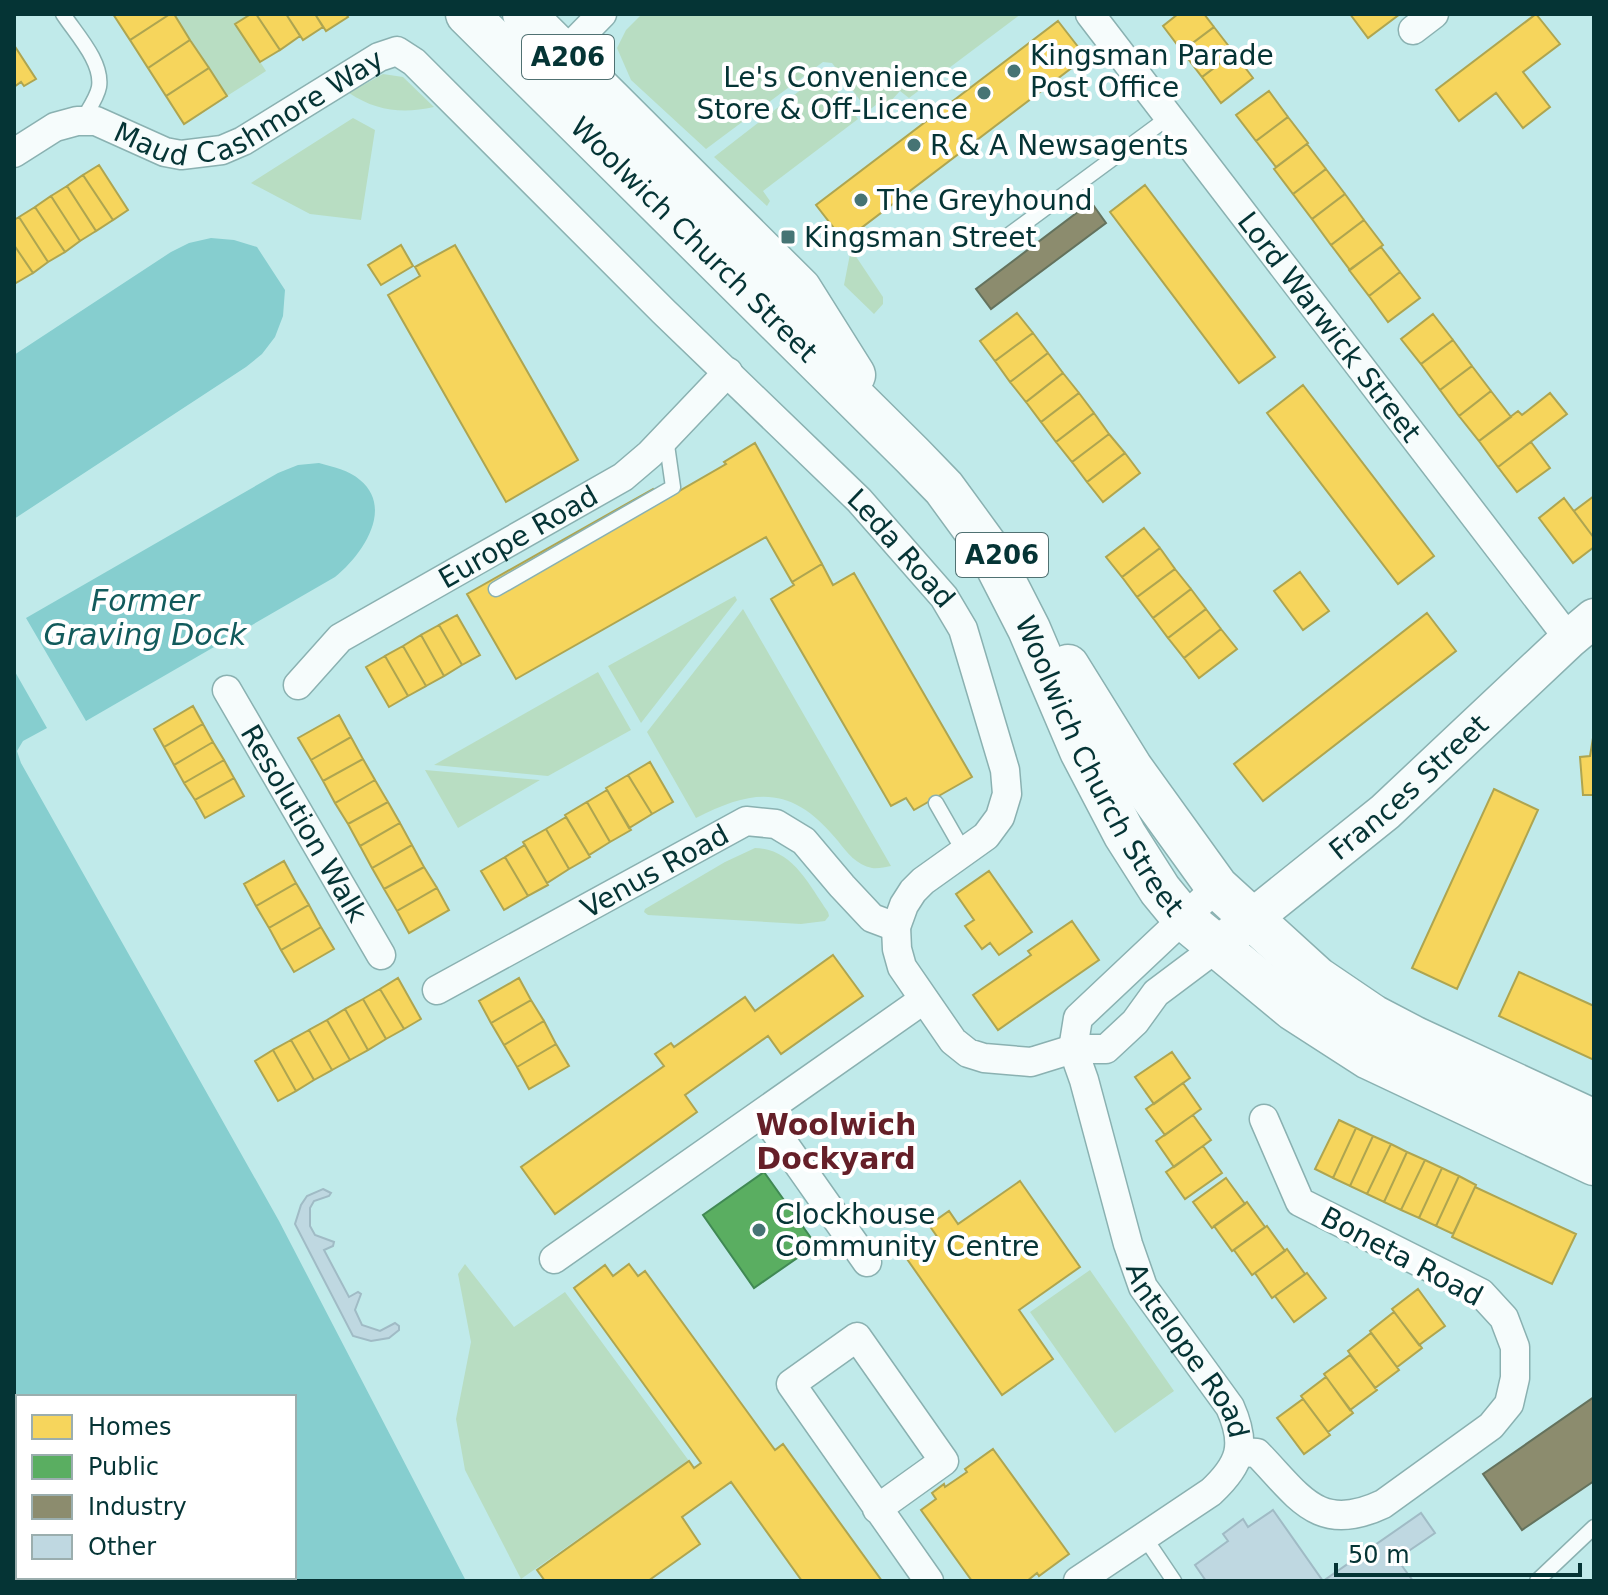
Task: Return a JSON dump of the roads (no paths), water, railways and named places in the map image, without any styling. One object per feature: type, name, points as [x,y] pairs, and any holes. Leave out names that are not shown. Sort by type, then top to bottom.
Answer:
[{"type":"main road","name":"Woolwich Church Street","points":[[467,14],[549,67],[800,289],[870,401],[951,482],[994,540],[1132,769],[1217,887],[1317,978],[1373,1016],[1457,1059],[1594,1121]]},
{"type":"main road","name":"Woolwich Church Street","points":[[524,14],[549,67],[959,507],[987,547],[1015,602],[1081,751],[1125,835],[1160,890],[1183,918],[1297,1012],[1369,1058],[1594,1164]]},
{"type":"street","points":[[549,67],[602,14]]},
{"type":"street","name":"Lord Warwick Street","points":[[1090,14],[1169,117],[1582,629]]},
{"type":"street","name":"Maud Cashmore Way","points":[[14,153],[55,127],[82,121],[96,121],[173,154],[222,150],[243,141],[379,57],[397,51]]},
{"type":"street","name":"Leda Road","points":[[397,51],[414,62],[859,500],[944,597],[963,629],[1005,770],[1007,794],[1000,817],[986,836],[913,891],[896,927]]},
{"type":"street","name":"Europe Road","points":[[298,685],[340,638],[623,477],[666,438],[728,372]]},
{"type":"street","name":"Frances Street","points":[[1216,948],[1385,812],[1582,629]]},
{"type":"street","name":"Resolution Walk","points":[[227,690],[381,955]]},
{"type":"street","name":"Venus Road","points":[[437,990],[746,821],[776,824],[804,841],[872,918],[896,927]]},
{"type":"street","points":[[1073,1049],[1078,1018],[1217,887]]},
{"type":"street","points":[[896,927],[902,967],[953,1041],[968,1053],[984,1058],[1031,1062],[1073,1049],[1106,1049],[1126,1032],[1156,993],[1216,948]]},
{"type":"street","points":[[554,1259],[923,1000]]},
{"type":"street","name":"Antelope Road","points":[[1073,1049],[1143,1287],[1230,1407],[1239,1428],[1240,1452],[1230,1475],[1211,1492],[1078,1581]]},
{"type":"street","points":[[763,1114],[867,1262]]},
{"type":"street","name":"Boneta Road","points":[[1240,1452],[1257,1453],[1303,1500],[1324,1515],[1343,1517],[1363,1513],[1383,1504],[1491,1426],[1509,1404],[1515,1378],[1515,1347],[1504,1318],[1481,1293],[1300,1202],[1264,1119]]},
{"type":"street","points":[[877,1509],[944,1461],[857,1337],[791,1384],[877,1509],[929,1581]]},
{"type":"lane","points":[[63,14],[95,64],[98,74],[96,94],[82,121]]},
{"type":"lane","points":[[1002,240],[1169,117]]},
{"type":"lane","points":[[496,589],[673,487],[666,438]]},
{"type":"lane","points":[[936,803],[964,852]]},
{"type":"lane","points":[[1537,1581],[1594,1527]]},
{"type":"lane","points":[[1145,1538],[1174,1581]]},
{"type":"water","points":[[211,238],[234,240],[257,247],[285,290],[283,316],[275,337],[262,354],[246,367],[14,519],[14,355],[171,252],[189,243]]},
{"type":"water","name":"Former Graving Dock","points":[[319,463],[356,477],[370,492],[375,504],[370,532],[355,557],[335,577],[86,721],[26,618],[278,473],[298,465]]},
{"type":"water","points":[[14,670],[47,728],[23,741],[17,751],[21,763],[279,1221],[466,1581],[14,1581]]},
{"type":"place","name":"Kingsman Parade Post Office","points":[[1014,71]]},
{"type":"place","name":"Le's Convenience Store & Off-Licence","points":[[984,93]]},
{"type":"place","name":"R & A Newsagents","points":[[914,145]]},
{"type":"place","name":"The Greyhound","points":[[861,200]]},
{"type":"place","name":"Kingsman Street","points":[[788,237]]},
{"type":"place","name":"Clockhouse Community Centre","points":[[759,1230]]},
{"type":"district","name":"Woolwich Dockyard","points":[[836,1142]]}]
